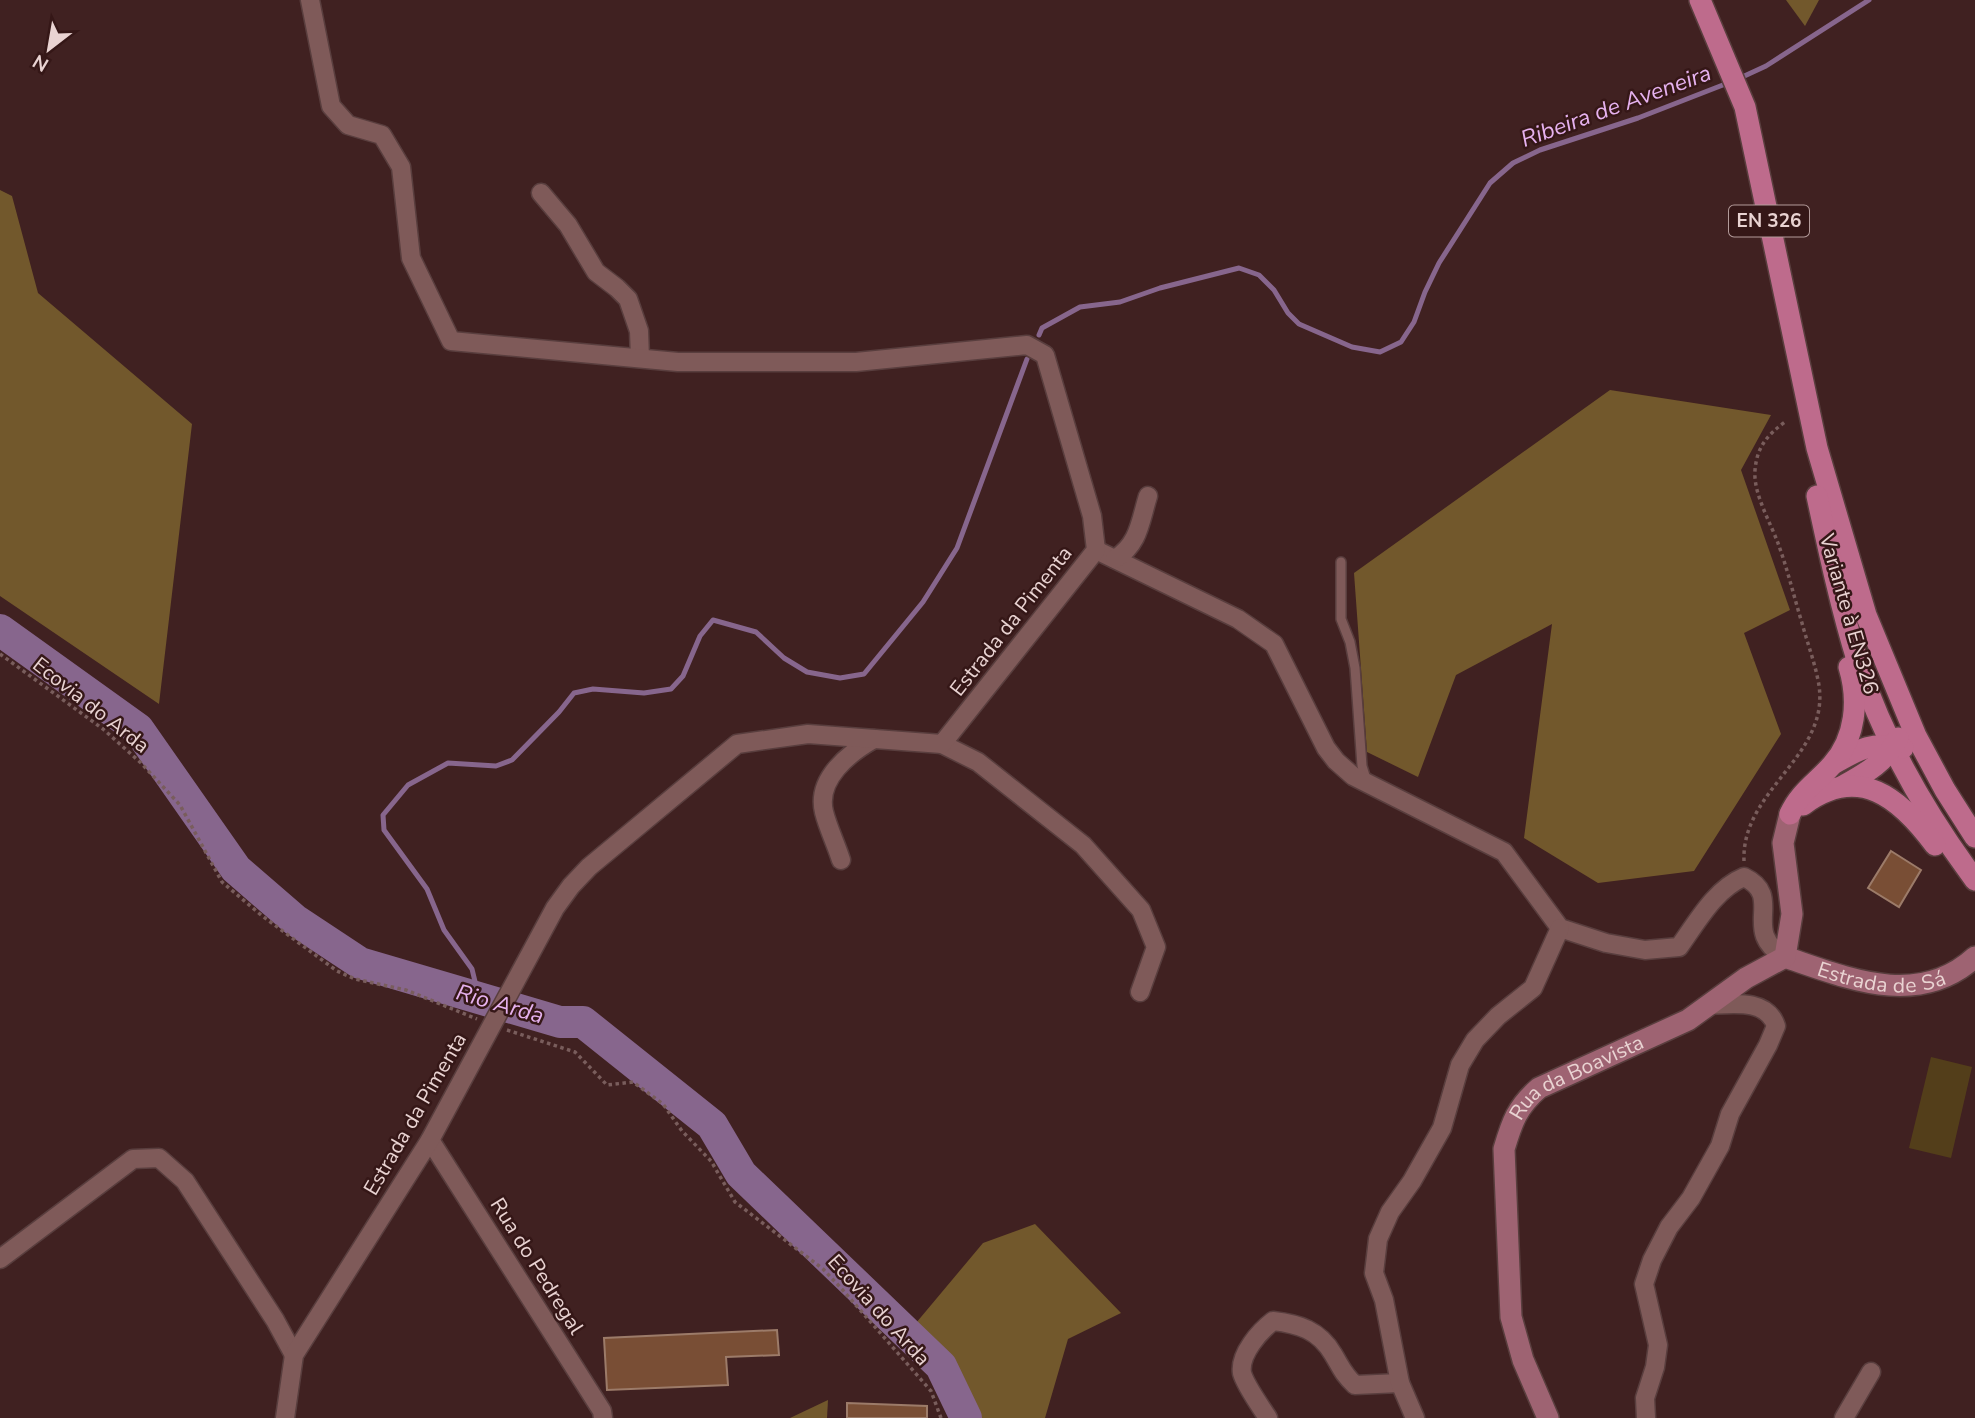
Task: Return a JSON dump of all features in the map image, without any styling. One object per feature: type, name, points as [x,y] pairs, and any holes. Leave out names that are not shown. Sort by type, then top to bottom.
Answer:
[{"type":"main road","name":"Variante à EN326","points":[[1700,0],[1745,107],[1817,448],[1866,615],[1902,704],[1945,790],[1975,837]]},
{"type":"main road","name":"Variante à EN326","points":[[1817,448],[1816,491],[1845,618],[1859,665],[1914,790],[1975,880]]},
{"type":"main road","points":[[1790,814],[1804,792],[1842,752],[1853,727],[1856,703],[1854,683],[1821,571],[1817,548],[1816,491]]},
{"type":"main road","points":[[1790,814],[1826,790],[1843,786],[1880,764],[1894,747],[1902,722],[1902,704]]},
{"type":"main road","points":[[1833,764],[1867,746],[1882,744],[1903,748],[1919,761],[1960,831],[1975,850]]},
{"type":"main road","points":[[1843,786],[1866,788],[1896,801],[1921,826],[1975,897]]},
{"type":"street","name":"Estrada da Pimenta","points":[[285,1418],[294,1355],[430,1140],[555,908],[571,886],[589,867],[737,744],[808,734],[942,744],[1096,550],[1092,516],[1045,355],[1027,345],[856,362],[678,362],[451,341],[411,258],[401,167],[382,135],[348,125],[331,106],[310,0]]},
{"type":"street","points":[[541,193],[568,225],[596,272],[628,299],[639,331],[640,358]]},
{"type":"street","points":[[1115,559],[1134,543],[1148,496]]},
{"type":"street","points":[[1096,550],[1238,619],[1274,644],[1326,748],[1336,761],[1353,776],[1504,852],[1560,928],[1606,943],[1645,950],[1679,947],[1698,919],[1729,883],[1744,877],[1755,882],[1764,897],[1763,936],[1771,949],[1784,957],[1792,914],[1783,843],[1790,814]]},
{"type":"street","points":[[841,860],[823,809],[826,786],[841,763],[874,739]]},
{"type":"street","points":[[942,744],[978,762],[1083,845],[1141,910],[1156,947],[1140,992]]},
{"type":"street","points":[[1415,1418],[1400,1383],[1384,1300],[1374,1273],[1378,1239],[1390,1212],[1412,1181],[1442,1128],[1460,1065],[1475,1040],[1498,1016],[1533,988],[1560,928]]},
{"type":"street","name":"Estrada de Sá","points":[[1784,957],[1872,984],[1900,986],[1938,979],[1972,960]]},
{"type":"street","name":"Rua da Boavista","points":[[1548,1418],[1523,1360],[1511,1317],[1504,1149],[1511,1124],[1522,1102],[1539,1088],[1688,1020],[1746,978],[1784,957]]},
{"type":"street","points":[[1646,1418],[1645,1398],[1655,1367],[1658,1345],[1644,1284],[1668,1227],[1691,1198],[1720,1146],[1730,1114],[1776,1026],[1774,1017],[1754,1004],[1709,1004]]},
{"type":"street","name":"Rua do Pedregal","points":[[430,1140],[602,1411],[603,1418]]},
{"type":"street","points":[[0,1259],[133,1159],[159,1158],[185,1181],[275,1320],[294,1355]]},
{"type":"street","points":[[1268,1418],[1242,1373],[1244,1357],[1264,1328],[1273,1321],[1310,1329],[1324,1341],[1342,1374],[1354,1385],[1400,1383]]},
{"type":"street","points":[[1844,1418],[1871,1371]]},
{"type":"lane","points":[[1341,562],[1341,619],[1350,642],[1355,668],[1362,766],[1367,783]]},
{"type":"path","points":[[1744,877],[1747,831],[1770,789],[1809,740],[1819,716],[1819,682],[1755,472],[1759,448],[1769,433],[1785,422]]},
{"type":"path","name":"Ecovia do Arda","points":[[0,654],[103,729],[141,763],[180,805],[222,882],[261,915],[337,971],[355,979],[406,990],[575,1052],[607,1085],[633,1082],[663,1104],[682,1131],[711,1160],[735,1202],[823,1269],[880,1332],[931,1391],[941,1418]]},
{"type":"shaded area","points":[[1786,0],[1819,0],[1805,26]]},
{"type":"shaded area","points":[[0,190],[12,196],[38,293],[192,424],[159,704],[0,596]]},
{"type":"shaded area","points":[[1610,390],[1771,415],[1741,470],[1790,610],[1744,633],[1781,734],[1694,871],[1598,883],[1524,838],[1552,624],[1456,675],[1418,777],[1367,752],[1354,573]]},
{"type":"shaded area","points":[[1931,1057],[1972,1067],[1951,1158],[1909,1148]]},
{"type":"shaded area","points":[[1035,1224],[1121,1313],[1068,1339],[1045,1418],[975,1418],[974,1410],[946,1362],[911,1329],[983,1243]]},
{"type":"shaded area","points":[[828,1400],[827,1418],[790,1418]]},
{"type":"building","points":[[1891,851],[1921,870],[1899,907],[1868,888]]},
{"type":"building","points":[[777,1330],[779,1355],[726,1357],[728,1385],[607,1390],[604,1338]]},
{"type":"building","points":[[847,1403],[927,1406],[927,1418],[847,1418]]},
{"type":"waterway","name":"Ribeira de Aveneira","points":[[1740,78],[1766,66],[1869,0]]},
{"type":"waterway","name":"Ribeira de Aveneira","points":[[1039,335],[1042,328],[1080,307],[1120,302],[1160,288],[1239,268],[1259,275],[1274,290],[1288,313],[1299,324],[1352,347],[1380,352],[1401,342],[1414,322],[1439,263],[1490,183],[1513,163],[1540,150],[1638,118],[1728,83]]},
{"type":"waterway","points":[[479,998],[472,969],[444,930],[427,889],[384,830],[383,815],[408,785],[448,763],[496,766],[512,760],[574,693],[593,689],[644,693],[671,689],[683,676],[700,636],[713,620],[756,632],[784,658],[807,672],[840,678],[864,674],[923,602],[957,548],[1027,359]]},
{"type":"waterway","name":"Rio Arda","points":[[0,630],[138,729],[236,869],[295,920],[360,963],[560,1022],[583,1022],[712,1125],[741,1174],[941,1366],[966,1418]]}]
